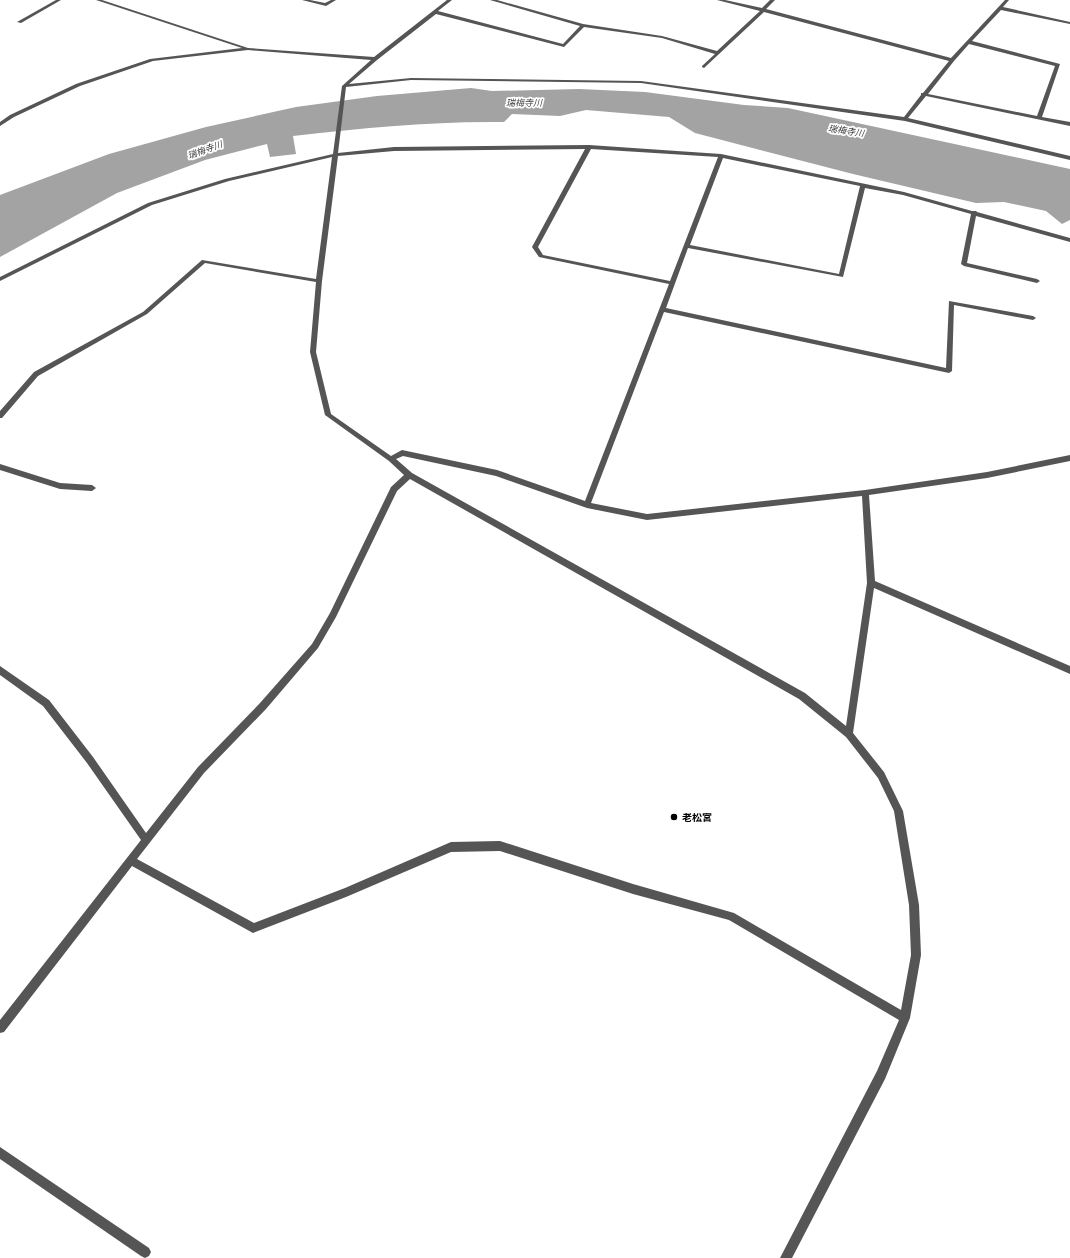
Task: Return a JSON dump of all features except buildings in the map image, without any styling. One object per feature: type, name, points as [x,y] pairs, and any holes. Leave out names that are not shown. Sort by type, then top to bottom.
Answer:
[{"type":"street","points":[[18,22],[59,0]]},
{"type":"street","points":[[102,0],[248,49]]},
{"type":"street","points":[[304,0],[326,5],[334,0]]},
{"type":"street","points":[[450,0],[375,59],[344,86],[319,281],[313,352],[328,415],[391,459],[409,475],[802,696],[849,734],[881,775],[898,811],[914,905],[916,955],[905,1018],[881,1075],[786,1258]]},
{"type":"street","points":[[492,0],[584,25],[662,38],[718,53]]},
{"type":"street","points":[[719,0],[763,10],[952,60]]},
{"type":"street","points":[[704,66],[773,0]]},
{"type":"street","points":[[905,119],[923,94],[952,60],[1007,0]]},
{"type":"street","points":[[999,8],[1070,23]]},
{"type":"street","points":[[435,12],[564,46],[584,25]]},
{"type":"street","points":[[968,42],[1058,65],[1039,117]]},
{"type":"street","points":[[0,124],[12,116],[78,85],[152,60],[248,49],[375,59]]},
{"type":"street","points":[[344,86],[411,78],[641,82],[905,119],[1070,158]]},
{"type":"street","points":[[923,94],[1070,124]]},
{"type":"street","points":[[589,147],[535,247],[541,256],[672,283]]},
{"type":"street","points":[[0,278],[150,204],[227,180],[335,155],[394,149],[589,147],[721,156],[904,194],[974,212],[1070,240]]},
{"type":"street","points":[[587,505],[721,156]]},
{"type":"street","points":[[686,246],[841,276],[863,185]]},
{"type":"street","points":[[974,212],[964,264],[1037,281]]},
{"type":"street","points":[[0,416],[36,374],[145,313],[204,261],[319,281]]},
{"type":"street","points":[[662,309],[949,370],[951,302],[1033,318]]},
{"type":"street","points":[[391,459],[402,453],[497,473],[587,505],[647,517],[865,493],[987,475],[1070,458]]},
{"type":"street","points":[[0,467],[60,486],[92,488]]},
{"type":"street","points":[[0,1028],[201,770],[263,706],[315,646],[333,615],[394,490],[409,475]]},
{"type":"street","points":[[849,734],[871,583],[865,493]]},
{"type":"street","points":[[871,583],[1070,670]]},
{"type":"street","points":[[0,670],[46,703],[90,760],[146,840]]},
{"type":"street","points":[[130,860],[253,928],[346,892],[451,847],[500,846],[633,889],[731,916],[905,1018]]},
{"type":"street","points":[[0,1152],[145,1252]]},
{"type":"water","name":"瑞梅寺川","points":[[471,88],[492,91],[579,89],[645,92],[744,105],[788,108],[1070,169],[1070,220],[1062,224],[1046,211],[1004,202],[976,203],[853,174],[695,133],[669,117],[586,110],[560,116],[512,114],[504,122],[398,126],[293,136],[296,154],[270,157],[267,144],[205,160],[117,193],[0,257],[0,195],[109,154],[206,127],[296,107],[377,96]]},
{"type":"place","name":"老松宮","points":[[674,817]]}]
